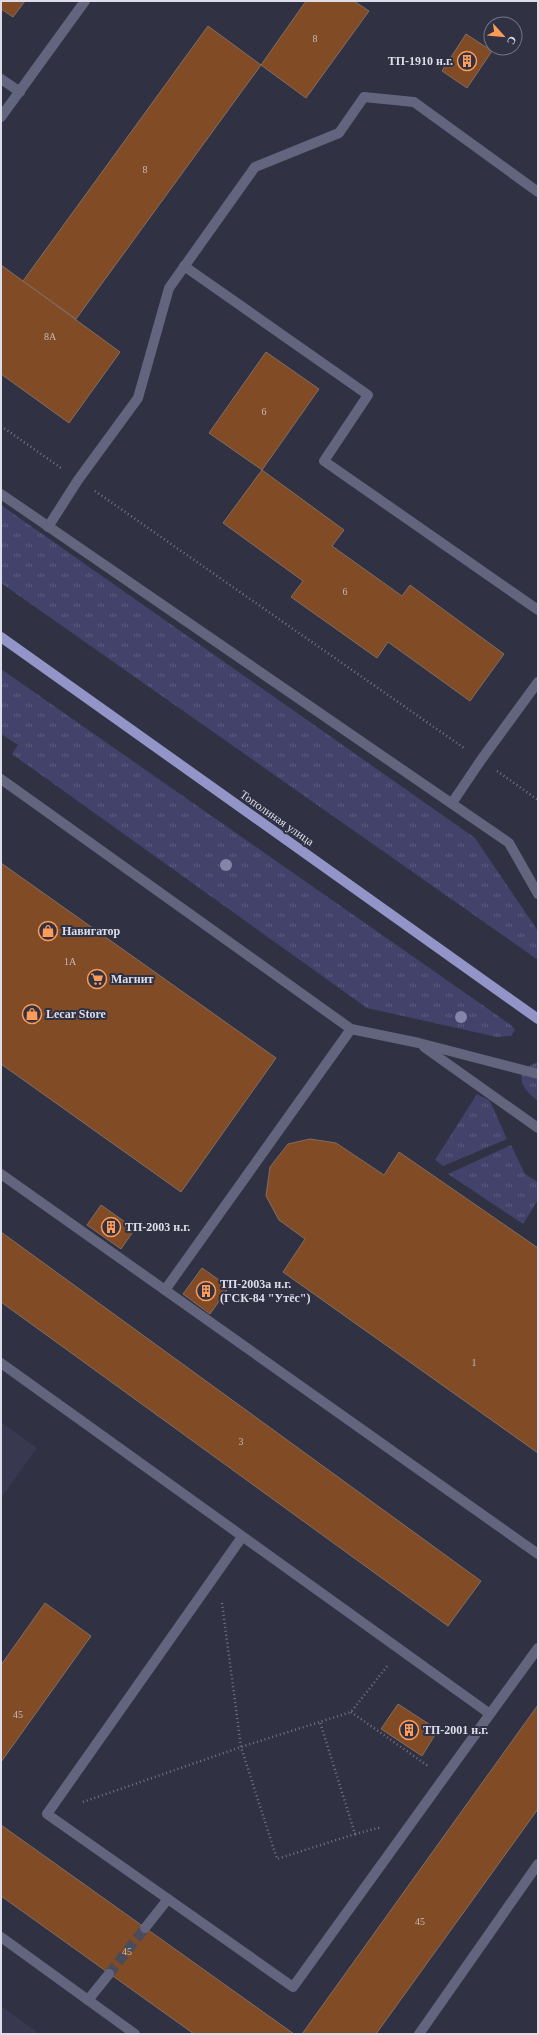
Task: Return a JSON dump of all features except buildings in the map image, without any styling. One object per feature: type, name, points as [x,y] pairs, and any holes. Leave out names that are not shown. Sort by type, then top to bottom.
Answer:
[{"type":"main road","name":"Тополиная улица","points":[[1,637],[538,1019]]},
{"type":"street","points":[[1,117],[84,1]]},
{"type":"street","points":[[1,79],[20,92]]},
{"type":"street","points":[[48,527],[78,480],[138,398],[168,288],[255,167],[339,133],[364,97],[414,102],[538,192]]},
{"type":"street","points":[[184,266],[368,395],[324,461],[538,610]]},
{"type":"street","points":[[1,494],[509,843],[538,894]]},
{"type":"street","points":[[452,803],[481,760],[538,682]]},
{"type":"street","points":[[1,779],[351,1029],[419,1043],[538,1074]]},
{"type":"street","points":[[165,1290],[351,1029]]},
{"type":"street","points":[[419,1043],[538,1128]]},
{"type":"street","points":[[1,1174],[538,1554]]},
{"type":"street","points":[[1,1363],[490,1714]]},
{"type":"street","points":[[242,1537],[47,1814],[293,1987],[538,1648]]},
{"type":"street","points":[[419,2034],[538,1864]]},
{"type":"street","points":[[145,1928],[168,1899]]},
{"type":"street","points":[[1,1937],[135,2034]]},
{"type":"street","points":[[88,2000],[109,1974]]},
{"type":"path","points":[[1,426],[538,800]]},
{"type":"path","points":[[218,1572],[241,1747],[277,1859],[355,1834],[320,1722]]},
{"type":"path","points":[[47,1814],[241,1747],[351,1712],[401,1649]]},
{"type":"path","points":[[351,1712],[444,1778]]},
{"type":"shaded area","points":[[1,1422],[37,1448],[1,1498]]},
{"type":"shaded area","points":[[1,2006],[40,2034],[1,2034]]},
{"type":"green space","points":[[1,505],[475,838],[538,931],[538,960],[1,583]]},
{"type":"green space","points":[[1,669],[511,1025],[515,1030],[511,1036],[497,1037],[367,1008],[12,754],[18,745],[1,734]]},
{"type":"green space","points":[[538,1062],[538,1101],[523,1085],[522,1075],[524,1070]]},
{"type":"green space","points":[[477,1094],[490,1101],[507,1139],[443,1166],[435,1160]]},
{"type":"green space","points":[[511,1145],[525,1174],[538,1182],[538,1200],[523,1224],[448,1174]]},
{"type":"tunnel","points":[[109,1974],[145,1928]]},
{"type":"place","name":"ТП-1910 н.г.","points":[[467,61]]},
{"type":"place","name":"Навигатор","points":[[48,931]]},
{"type":"place","name":"Магнит","points":[[97,979]]},
{"type":"place","name":"Lecar Store","points":[[32,1014]]},
{"type":"place","name":"ТП-2003 н.г.","points":[[111,1227]]},
{"type":"place","name":"ТП-2003а н.г. (ГСК-84 \"Утёс\")","points":[[206,1291]]},
{"type":"place","name":"ТП-2001 н.г.","points":[[409,1730]]}]
